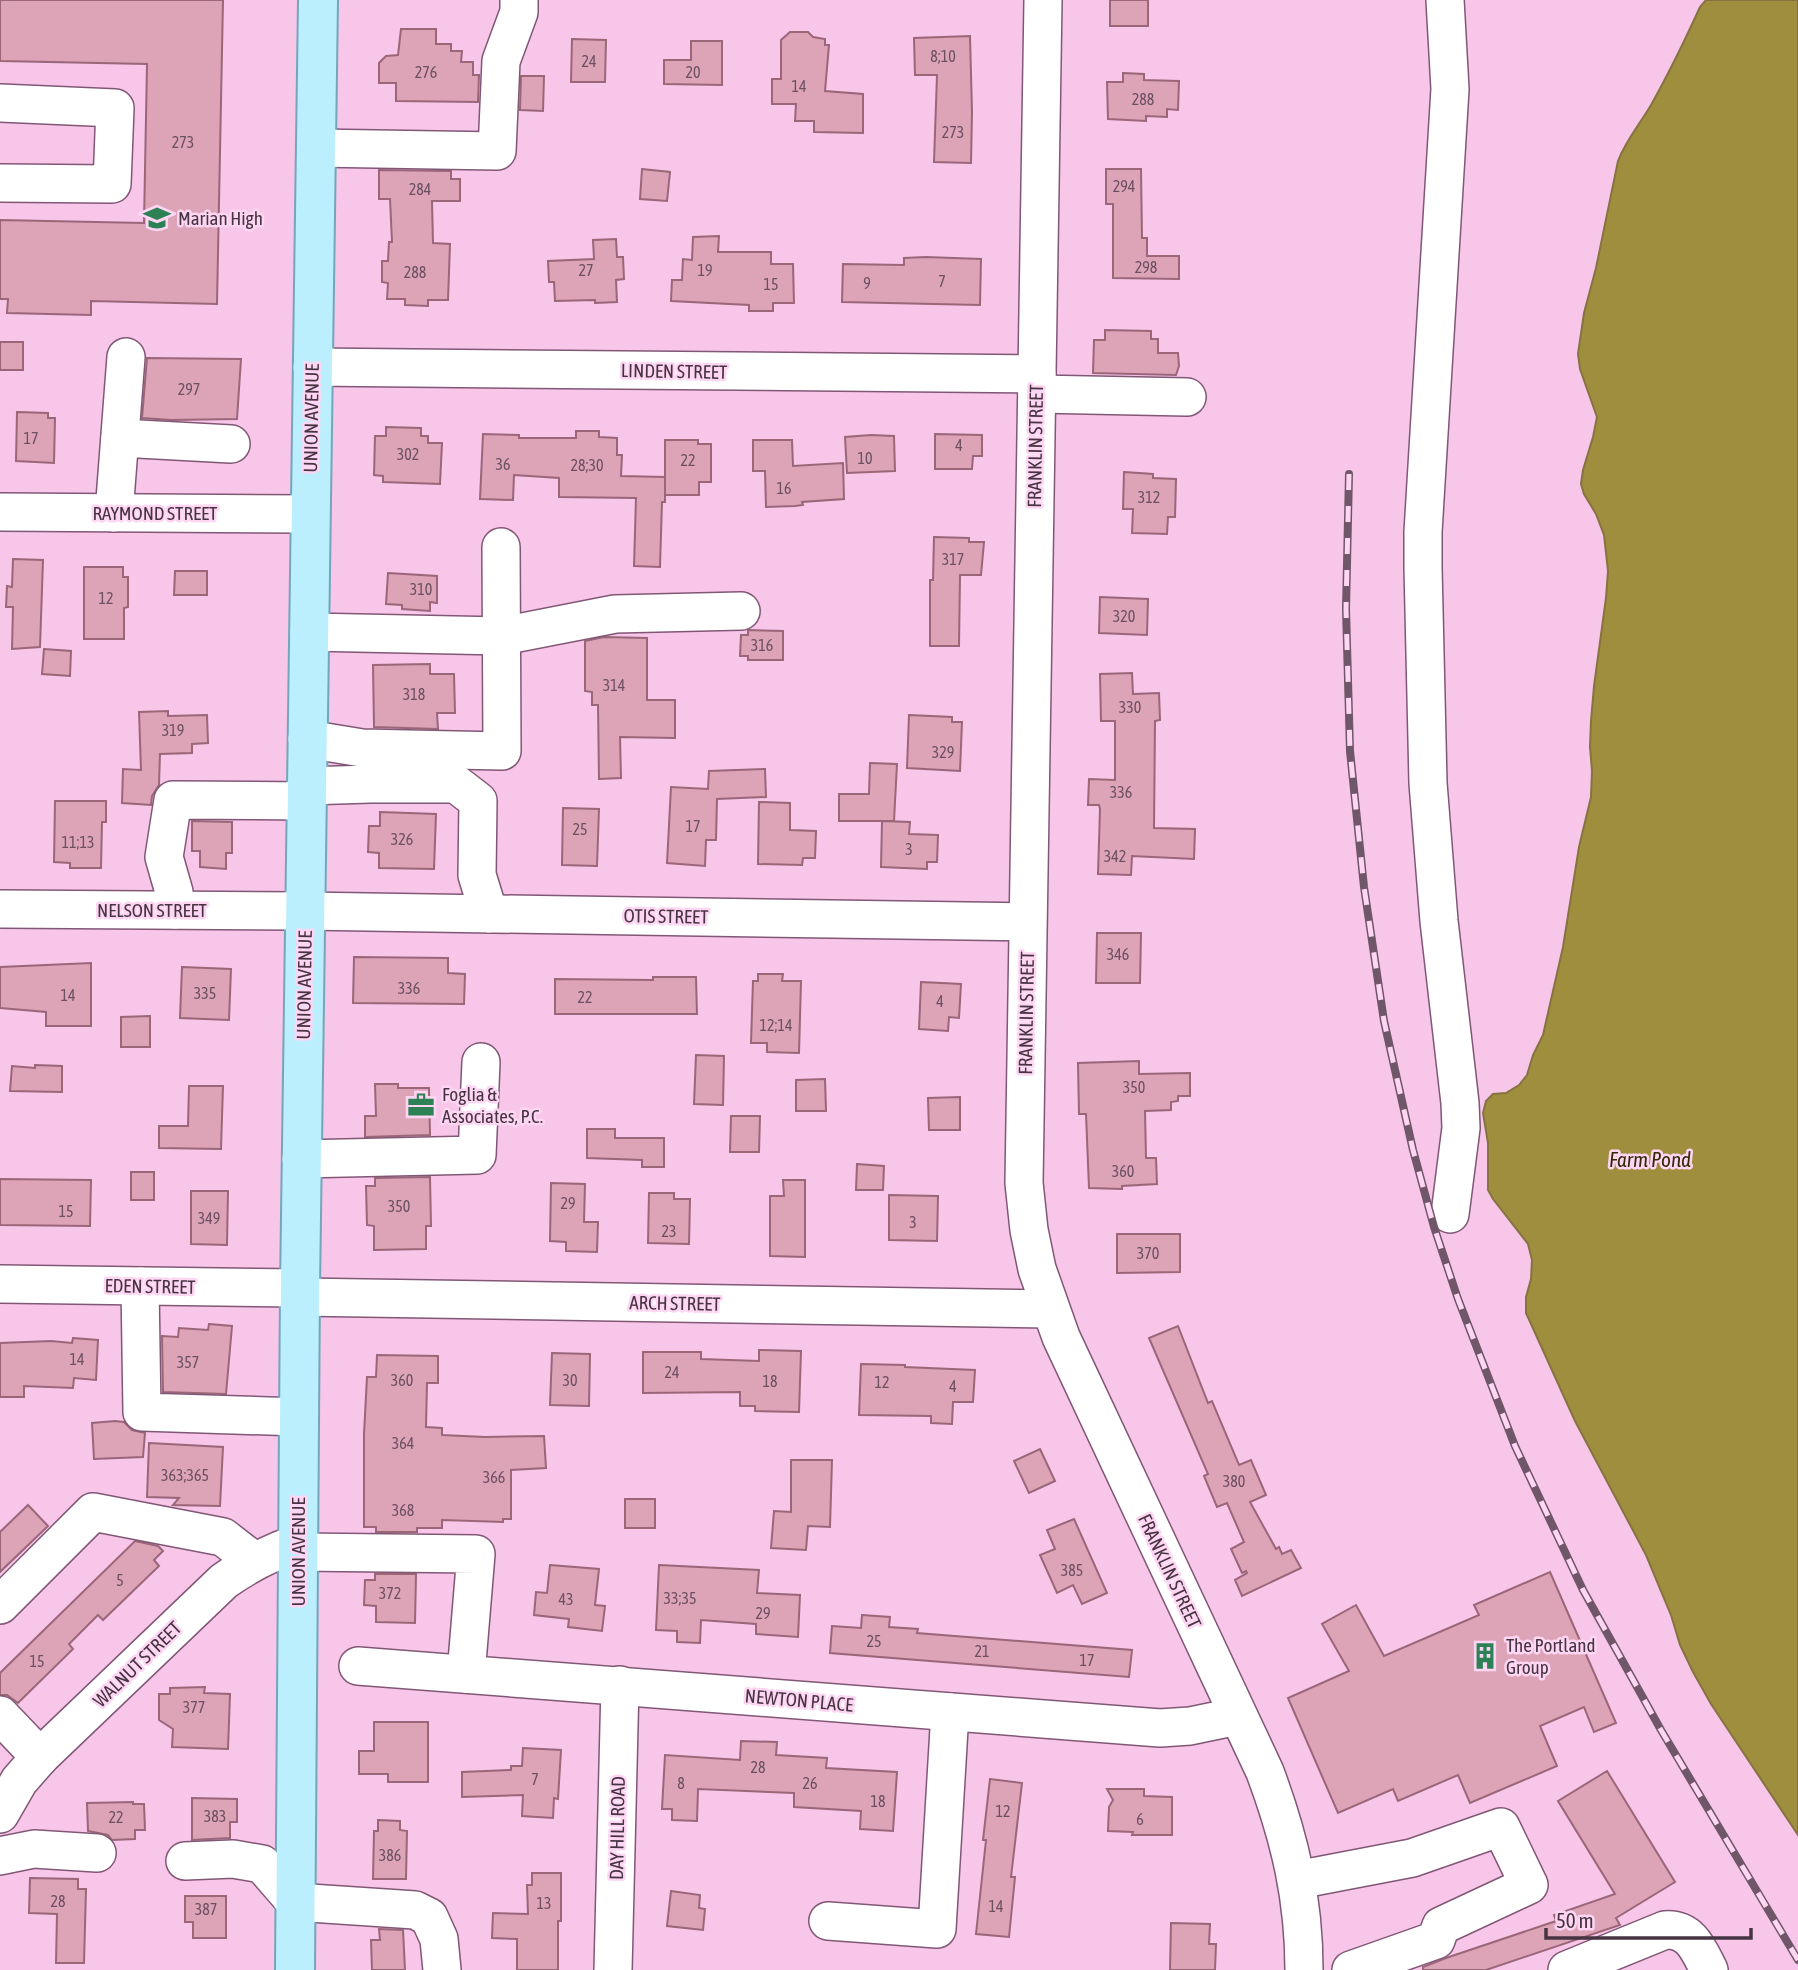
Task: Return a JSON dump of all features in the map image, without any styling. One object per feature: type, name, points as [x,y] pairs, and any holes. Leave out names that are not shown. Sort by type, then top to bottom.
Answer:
[{"type":"main road","name":"UNION AVENUE","points":[[295,1970],[301,1159],[318,0]]},
{"type":"street","points":[[316,148],[497,151],[501,61],[519,12],[519,0]]},
{"type":"street","name":"FRANKLIN STREET","points":[[1043,0],[1024,1183],[1029,1230],[1037,1269],[1077,1373],[1276,1801],[1297,1880],[1302,1913],[1304,1970]]},
{"type":"street","points":[[1445,0],[1450,89],[1423,555],[1428,783],[1439,921],[1460,1102],[1459,1149],[1450,1214]]},
{"type":"street","points":[[0,103],[115,108],[112,184],[0,183]]},
{"type":"street","points":[[114,513],[126,357]]},
{"type":"street","name":"LINDEN STREET","points":[[312,367],[1037,384],[1186,397]]},
{"type":"street","points":[[120,438],[231,444]]},
{"type":"street","name":"RAYMOND STREET","points":[[0,512],[310,514]]},
{"type":"street","points":[[307,739],[362,748],[502,751],[501,547]]},
{"type":"street","points":[[309,632],[502,636],[615,614],[741,611]]},
{"type":"street","points":[[175,910],[174,892],[164,857],[173,800],[456,784],[478,801],[477,875],[489,914]]},
{"type":"street","name":"NELSON STREET","points":[[0,909],[304,911]]},
{"type":"street","name":"OTIS STREET","points":[[304,911],[1027,922]]},
{"type":"street","points":[[301,1159],[477,1155],[481,1062]]},
{"type":"street","name":"EDEN STREET","points":[[0,1284],[140,1286],[300,1293]]},
{"type":"street","points":[[140,1286],[142,1412],[299,1417]]},
{"type":"street","name":"ARCH STREET","points":[[300,1293],[1051,1309]]},
{"type":"street","points":[[0,1605],[93,1512],[223,1537],[254,1561]]},
{"type":"street","points":[[299,1548],[477,1554],[466,1674]]},
{"type":"street","name":"WALNUT STREET","points":[[1,1809],[19,1781],[40,1757],[224,1581],[254,1561],[274,1552],[299,1548]]},
{"type":"street","name":"NEWTON PLACE","points":[[358,1666],[1160,1728],[1190,1726],[1238,1716]]},
{"type":"street","name":"DAY HILL ROAD","points":[[613,1970],[620,1685]]},
{"type":"street","points":[[828,1921],[937,1929],[950,1712]]},
{"type":"street","points":[[0,1715],[40,1757]]},
{"type":"street","points":[[1297,1880],[1412,1858],[1502,1827],[1529,1885],[1441,1926],[1436,1940],[1351,1970]]},
{"type":"street","points":[[0,1856],[34,1849],[97,1853]]},
{"type":"street","points":[[185,1861],[233,1859],[261,1864],[295,1902],[415,1910],[429,1917],[439,1939],[442,1970]]},
{"type":"street","points":[[1567,1970],[1671,1929],[1692,1939],[1709,1970]]},
{"type":"water","name":"Farm Pond","points":[[1706,0],[1798,0],[1798,1835],[1711,1704],[1693,1672],[1646,1555],[1575,1421],[1526,1313],[1532,1260],[1528,1244],[1488,1190],[1488,1143],[1483,1113],[1486,1101],[1493,1094],[1506,1093],[1519,1085],[1527,1075],[1543,1035],[1563,947],[1579,847],[1591,797],[1591,721],[1608,571],[1604,535],[1581,484],[1597,417],[1580,369],[1578,354],[1584,313],[1621,153],[1658,93],[1700,7]]},
{"type":"building","points":[[0,0],[223,0],[217,304],[91,301],[91,315],[7,313],[8,299],[0,299],[0,220],[144,223],[147,64],[0,61]]},
{"type":"building","points":[[1110,0],[1148,0],[1148,26],[1110,26]]},
{"type":"building","points":[[401,29],[436,29],[436,44],[451,44],[451,51],[462,51],[461,62],[473,62],[473,75],[479,75],[478,102],[396,101],[396,83],[379,83],[379,63],[386,56],[398,55]]},
{"type":"building","points":[[790,32],[808,32],[813,37],[825,39],[825,45],[829,45],[825,91],[863,94],[863,133],[814,132],[814,121],[795,121],[796,104],[772,104],[772,79],[781,79],[781,40]]},
{"type":"building","points":[[970,36],[971,163],[934,162],[937,75],[915,75],[914,38]]},
{"type":"building","points":[[572,39],[606,40],[605,82],[571,82]]},
{"type":"building","points":[[691,41],[722,41],[722,85],[664,84],[664,60],[691,60]]},
{"type":"building","points":[[1123,73],[1144,74],[1144,80],[1179,81],[1178,110],[1167,109],[1167,117],[1146,116],[1146,121],[1108,119],[1107,82],[1123,82]]},
{"type":"building","points":[[521,76],[544,76],[543,111],[520,110]]},
{"type":"building","points":[[642,169],[670,172],[667,201],[640,199]]},
{"type":"building","points":[[1106,169],[1141,169],[1142,238],[1147,238],[1147,256],[1179,256],[1179,279],[1113,278],[1113,204],[1106,204]]},
{"type":"building","points":[[379,170],[451,171],[451,179],[460,179],[460,201],[432,201],[433,243],[450,244],[448,300],[428,300],[428,306],[405,305],[405,299],[387,299],[388,283],[382,282],[382,261],[388,261],[389,242],[392,242],[390,199],[379,199]]},
{"type":"building","points":[[719,236],[718,252],[771,252],[771,264],[793,264],[794,303],[773,303],[773,311],[749,311],[749,305],[671,301],[672,280],[682,280],[683,259],[692,260],[693,237]]},
{"type":"building","points":[[616,239],[617,257],[623,257],[624,279],[616,280],[617,302],[555,301],[554,282],[549,282],[548,261],[594,259],[593,240]]},
{"type":"building","points":[[904,258],[981,259],[980,305],[842,302],[843,264],[904,265]]},
{"type":"building","points":[[1105,330],[1151,331],[1151,339],[1158,339],[1158,353],[1178,353],[1179,366],[1176,375],[1093,373],[1094,340],[1105,340]]},
{"type":"building","points":[[0,342],[23,342],[23,370],[0,370]]},
{"type":"building","points":[[147,358],[241,359],[237,419],[142,418]]},
{"type":"building","points":[[17,412],[48,413],[48,418],[55,418],[54,463],[16,461]]},
{"type":"building","points":[[386,427],[421,428],[421,436],[428,436],[428,443],[442,443],[440,484],[383,482],[383,476],[374,475],[375,436],[386,436]]},
{"type":"building","points":[[576,431],[599,431],[599,437],[617,438],[617,455],[622,455],[621,476],[665,477],[660,567],[634,566],[636,498],[559,497],[559,478],[514,475],[513,500],[480,499],[483,434],[519,435],[519,438],[576,438]]},
{"type":"building","points":[[935,434],[982,435],[982,456],[973,456],[972,469],[935,469]]},
{"type":"building","points":[[894,436],[895,471],[847,473],[845,437]]},
{"type":"building","points":[[665,440],[698,440],[698,444],[711,444],[711,482],[699,482],[699,495],[665,495]]},
{"type":"building","points":[[753,440],[792,440],[793,466],[843,463],[844,499],[766,507],[765,471],[753,471]]},
{"type":"building","points":[[1124,472],[1176,479],[1175,517],[1168,517],[1167,534],[1132,533],[1133,509],[1123,509]]},
{"type":"building","points":[[934,537],[969,538],[969,542],[984,542],[981,575],[960,575],[959,646],[930,646],[930,580],[933,580]]},
{"type":"building","points":[[13,559],[43,560],[40,647],[12,649],[13,607],[6,607],[7,586],[12,587]]},
{"type":"building","points":[[84,567],[123,567],[123,577],[128,577],[124,639],[84,639]]},
{"type":"building","points":[[175,571],[207,571],[207,595],[174,595]]},
{"type":"building","points":[[388,573],[437,576],[437,603],[430,602],[430,611],[402,609],[402,605],[386,604]]},
{"type":"building","points":[[1100,597],[1148,599],[1147,635],[1099,633]]},
{"type":"building","points":[[748,630],[783,631],[783,660],[748,660],[748,656],[740,656],[741,635],[748,635]]},
{"type":"building","points":[[604,637],[647,638],[647,700],[675,700],[675,738],[620,737],[621,778],[599,779],[598,705],[592,705],[592,692],[585,691],[585,641]]},
{"type":"building","points":[[44,649],[71,651],[70,676],[42,674]]},
{"type":"building","points":[[430,664],[430,674],[454,674],[455,713],[437,713],[438,729],[374,727],[373,665]]},
{"type":"building","points":[[1132,673],[1133,694],[1159,693],[1160,720],[1155,721],[1154,828],[1195,829],[1194,859],[1132,856],[1131,875],[1098,874],[1100,809],[1099,805],[1088,805],[1089,779],[1115,780],[1115,721],[1101,721],[1100,674]]},
{"type":"building","points":[[168,711],[168,716],[207,715],[208,743],[192,744],[192,753],[160,754],[159,785],[152,796],[151,805],[122,803],[123,769],[141,770],[139,712]]},
{"type":"building","points":[[909,715],[952,717],[952,722],[962,722],[960,771],[907,768]]},
{"type":"building","points":[[870,763],[897,764],[894,821],[839,821],[839,794],[869,794]]},
{"type":"building","points":[[765,769],[766,797],[717,799],[716,840],[706,840],[705,866],[667,863],[671,787],[708,789],[709,771]]},
{"type":"building","points":[[55,801],[106,801],[106,822],[102,822],[101,868],[70,868],[70,863],[54,862]]},
{"type":"building","points":[[759,802],[790,803],[790,830],[816,831],[815,858],[803,858],[802,865],[758,864]]},
{"type":"building","points":[[563,808],[599,809],[597,866],[562,865]]},
{"type":"building","points":[[380,812],[436,814],[434,869],[379,868],[379,853],[368,852],[369,826],[380,826]]},
{"type":"building","points":[[192,821],[232,822],[232,853],[226,853],[226,869],[200,867],[200,851],[192,851]]},
{"type":"building","points":[[882,821],[910,822],[909,834],[938,835],[937,862],[927,862],[927,869],[881,867]]},
{"type":"building","points":[[1097,933],[1141,933],[1140,983],[1096,983]]},
{"type":"building","points":[[354,957],[448,958],[448,973],[465,974],[464,1004],[353,1003]]},
{"type":"building","points":[[91,963],[91,1026],[46,1026],[46,1012],[0,1008],[0,967]]},
{"type":"building","points":[[182,967],[231,969],[229,1020],[180,1018]]},
{"type":"building","points":[[758,974],[783,974],[782,981],[801,981],[799,1053],[767,1052],[767,1043],[751,1043],[753,981],[758,981]]},
{"type":"building","points":[[653,977],[696,977],[697,1014],[555,1014],[555,979],[653,980]]},
{"type":"building","points":[[921,982],[961,984],[959,1018],[949,1017],[948,1031],[919,1029]]},
{"type":"building","points":[[150,1016],[150,1047],[121,1047],[121,1017]]},
{"type":"building","points":[[696,1055],[724,1056],[723,1105],[694,1104]]},
{"type":"building","points":[[1139,1061],[1139,1074],[1190,1073],[1190,1096],[1178,1096],[1178,1101],[1171,1102],[1171,1110],[1145,1111],[1146,1158],[1156,1158],[1157,1184],[1122,1186],[1122,1189],[1089,1188],[1086,1114],[1079,1114],[1078,1063]]},
{"type":"building","points":[[35,1065],[62,1066],[62,1092],[10,1091],[12,1066],[35,1068]]},
{"type":"building","points":[[825,1079],[826,1111],[796,1111],[796,1080]]},
{"type":"building","points":[[375,1084],[398,1084],[398,1088],[429,1088],[430,1135],[365,1137],[365,1116],[376,1116]]},
{"type":"building","points":[[189,1086],[223,1086],[221,1149],[159,1148],[159,1126],[188,1126]]},
{"type":"building","points":[[960,1097],[960,1130],[929,1130],[928,1098]]},
{"type":"building","points":[[731,1116],[760,1116],[759,1152],[730,1152]]},
{"type":"building","points":[[587,1129],[615,1129],[615,1138],[664,1138],[664,1167],[642,1167],[642,1160],[587,1158]]},
{"type":"building","points":[[857,1164],[884,1166],[883,1190],[856,1190]]},
{"type":"building","points":[[131,1172],[154,1172],[154,1200],[131,1200]]},
{"type":"building","points":[[430,1177],[431,1226],[426,1226],[426,1249],[374,1250],[374,1226],[367,1225],[366,1186],[375,1186],[375,1178]]},
{"type":"building","points":[[0,1179],[91,1180],[90,1226],[0,1225]]},
{"type":"building","points":[[783,1180],[805,1180],[805,1257],[770,1256],[770,1196],[784,1196]]},
{"type":"building","points":[[551,1183],[585,1184],[584,1222],[598,1222],[597,1252],[566,1251],[566,1242],[550,1241]]},
{"type":"building","points":[[191,1191],[228,1191],[227,1245],[191,1244]]},
{"type":"building","points":[[649,1193],[674,1193],[674,1199],[690,1199],[689,1244],[648,1243]]},
{"type":"building","points":[[889,1195],[938,1196],[937,1241],[889,1240]]},
{"type":"building","points":[[1117,1234],[1180,1234],[1180,1272],[1117,1273]]},
{"type":"building","points":[[209,1324],[232,1326],[226,1394],[163,1392],[162,1336],[178,1337],[179,1328],[208,1330]]},
{"type":"building","points":[[1178,1326],[1208,1403],[1212,1401],[1239,1465],[1251,1460],[1266,1495],[1250,1502],[1276,1549],[1279,1547],[1282,1554],[1291,1550],[1301,1568],[1242,1596],[1235,1580],[1247,1573],[1242,1573],[1231,1549],[1244,1542],[1227,1503],[1217,1507],[1204,1476],[1208,1474],[1149,1338]]},
{"type":"building","points":[[73,1338],[98,1340],[96,1380],[74,1378],[73,1388],[24,1386],[24,1397],[0,1397],[0,1343],[72,1343]]},
{"type":"building","points":[[759,1350],[801,1351],[799,1412],[755,1411],[755,1406],[740,1406],[740,1392],[643,1393],[643,1352],[701,1352],[701,1359],[759,1361]]},
{"type":"building","points":[[552,1353],[590,1354],[589,1406],[550,1405]]},
{"type":"building","points":[[377,1355],[438,1356],[438,1383],[427,1383],[426,1427],[442,1428],[442,1435],[544,1436],[546,1468],[511,1470],[511,1519],[503,1519],[503,1522],[442,1520],[442,1528],[417,1528],[417,1532],[376,1532],[376,1527],[364,1527],[367,1377],[376,1377]]},
{"type":"building","points":[[861,1364],[975,1370],[973,1402],[953,1402],[952,1424],[931,1423],[931,1416],[859,1415]]},
{"type":"building","points":[[124,1422],[132,1430],[145,1433],[143,1457],[94,1459],[92,1423]]},
{"type":"building","points":[[149,1443],[223,1447],[220,1506],[173,1505],[179,1498],[147,1497]]},
{"type":"building","points":[[1040,1449],[1055,1481],[1029,1493],[1014,1461]]},
{"type":"building","points":[[791,1460],[832,1460],[830,1527],[808,1526],[806,1550],[771,1548],[774,1511],[791,1512]]},
{"type":"building","points":[[625,1499],[655,1499],[655,1528],[625,1528]]},
{"type":"building","points":[[28,1505],[48,1526],[0,1572],[0,1532]]},
{"type":"building","points":[[1074,1519],[1107,1593],[1082,1604],[1073,1585],[1057,1593],[1040,1555],[1055,1549],[1047,1530]]},
{"type":"building","points":[[135,1541],[158,1546],[163,1551],[154,1560],[159,1566],[103,1620],[98,1615],[69,1644],[73,1649],[18,1703],[7,1695],[0,1695],[0,1673]]},
{"type":"building","points":[[550,1565],[599,1569],[595,1605],[605,1606],[602,1631],[568,1627],[569,1619],[534,1615],[536,1592],[547,1593]]},
{"type":"building","points":[[659,1565],[759,1570],[757,1593],[800,1595],[798,1637],[756,1634],[756,1624],[701,1620],[700,1643],[677,1642],[677,1631],[656,1630]]},
{"type":"building","name":"The Portland Group","points":[[1550,1572],[1616,1723],[1594,1732],[1584,1707],[1540,1726],[1557,1766],[1470,1803],[1458,1775],[1398,1801],[1393,1789],[1338,1813],[1288,1698],[1349,1671],[1322,1624],[1356,1605],[1384,1656],[1479,1615],[1474,1605]]},
{"type":"building","points":[[375,1574],[416,1574],[415,1623],[376,1622],[376,1606],[364,1605],[365,1580],[375,1580]]},
{"type":"building","points":[[862,1615],[890,1617],[889,1627],[918,1629],[917,1633],[1132,1650],[1129,1677],[830,1653],[832,1626],[861,1628]]},
{"type":"building","points":[[205,1687],[204,1693],[230,1694],[228,1749],[172,1747],[173,1729],[159,1720],[159,1694],[170,1694],[170,1688]]},
{"type":"building","points":[[374,1722],[428,1722],[428,1782],[388,1782],[388,1774],[359,1774],[359,1751],[374,1751]]},
{"type":"building","points":[[741,1741],[777,1742],[776,1755],[827,1758],[826,1768],[897,1772],[893,1831],[860,1829],[861,1811],[794,1807],[794,1793],[698,1789],[697,1821],[672,1820],[672,1809],[662,1809],[665,1755],[740,1760]]},
{"type":"building","points":[[523,1748],[561,1750],[558,1799],[554,1798],[553,1818],[522,1816],[523,1795],[462,1797],[462,1772],[511,1770],[511,1766],[522,1766]]},
{"type":"building","points":[[1607,1771],[1675,1882],[1616,1918],[1620,1925],[1486,1970],[1423,1970],[1423,1967],[1446,1958],[1556,1921],[1554,1915],[1615,1894],[1558,1801]]},
{"type":"building","points":[[990,1779],[1022,1783],[1011,1877],[1015,1877],[1009,1937],[976,1934]]},
{"type":"building","points":[[1107,1789],[1144,1789],[1144,1796],[1172,1797],[1172,1835],[1132,1835],[1133,1832],[1108,1831],[1109,1807],[1113,1800]]},
{"type":"building","points":[[192,1798],[237,1799],[237,1822],[230,1822],[230,1838],[192,1840]]},
{"type":"building","points":[[87,1803],[144,1804],[145,1830],[135,1830],[135,1839],[112,1840],[108,1835],[88,1831]]},
{"type":"building","points":[[378,1820],[400,1821],[400,1830],[407,1831],[406,1879],[373,1879],[374,1831],[378,1831]]},
{"type":"building","points":[[532,1873],[561,1873],[558,1970],[517,1970],[517,1939],[492,1938],[493,1913],[528,1914],[527,1885],[532,1885]]},
{"type":"building","points":[[30,1878],[78,1879],[78,1889],[86,1889],[84,1963],[56,1963],[57,1914],[29,1913]]},
{"type":"building","points":[[671,1891],[700,1895],[699,1908],[705,1909],[703,1930],[667,1926]]},
{"type":"building","points":[[185,1896],[226,1896],[226,1938],[193,1938],[193,1922],[185,1922]]},
{"type":"building","points":[[1171,1923],[1210,1924],[1209,1944],[1216,1944],[1215,1970],[1170,1970]]},
{"type":"building","points":[[379,1929],[403,1930],[405,1970],[372,1970],[371,1940],[380,1940]]},
{"type":"railway","points":[[1349,474],[1346,609],[1350,751],[1364,887],[1384,1021],[1413,1150],[1434,1227],[1458,1299],[1515,1446],[1583,1590],[1661,1730],[1798,1960]]},
{"type":"place","name":"Marian High","points":[[157,218]]},
{"type":"place","name":"Foglia & Associates, P.C.","points":[[421,1105]]},
{"type":"place","name":"The Portland Group","points":[[1485,1656]]}]
